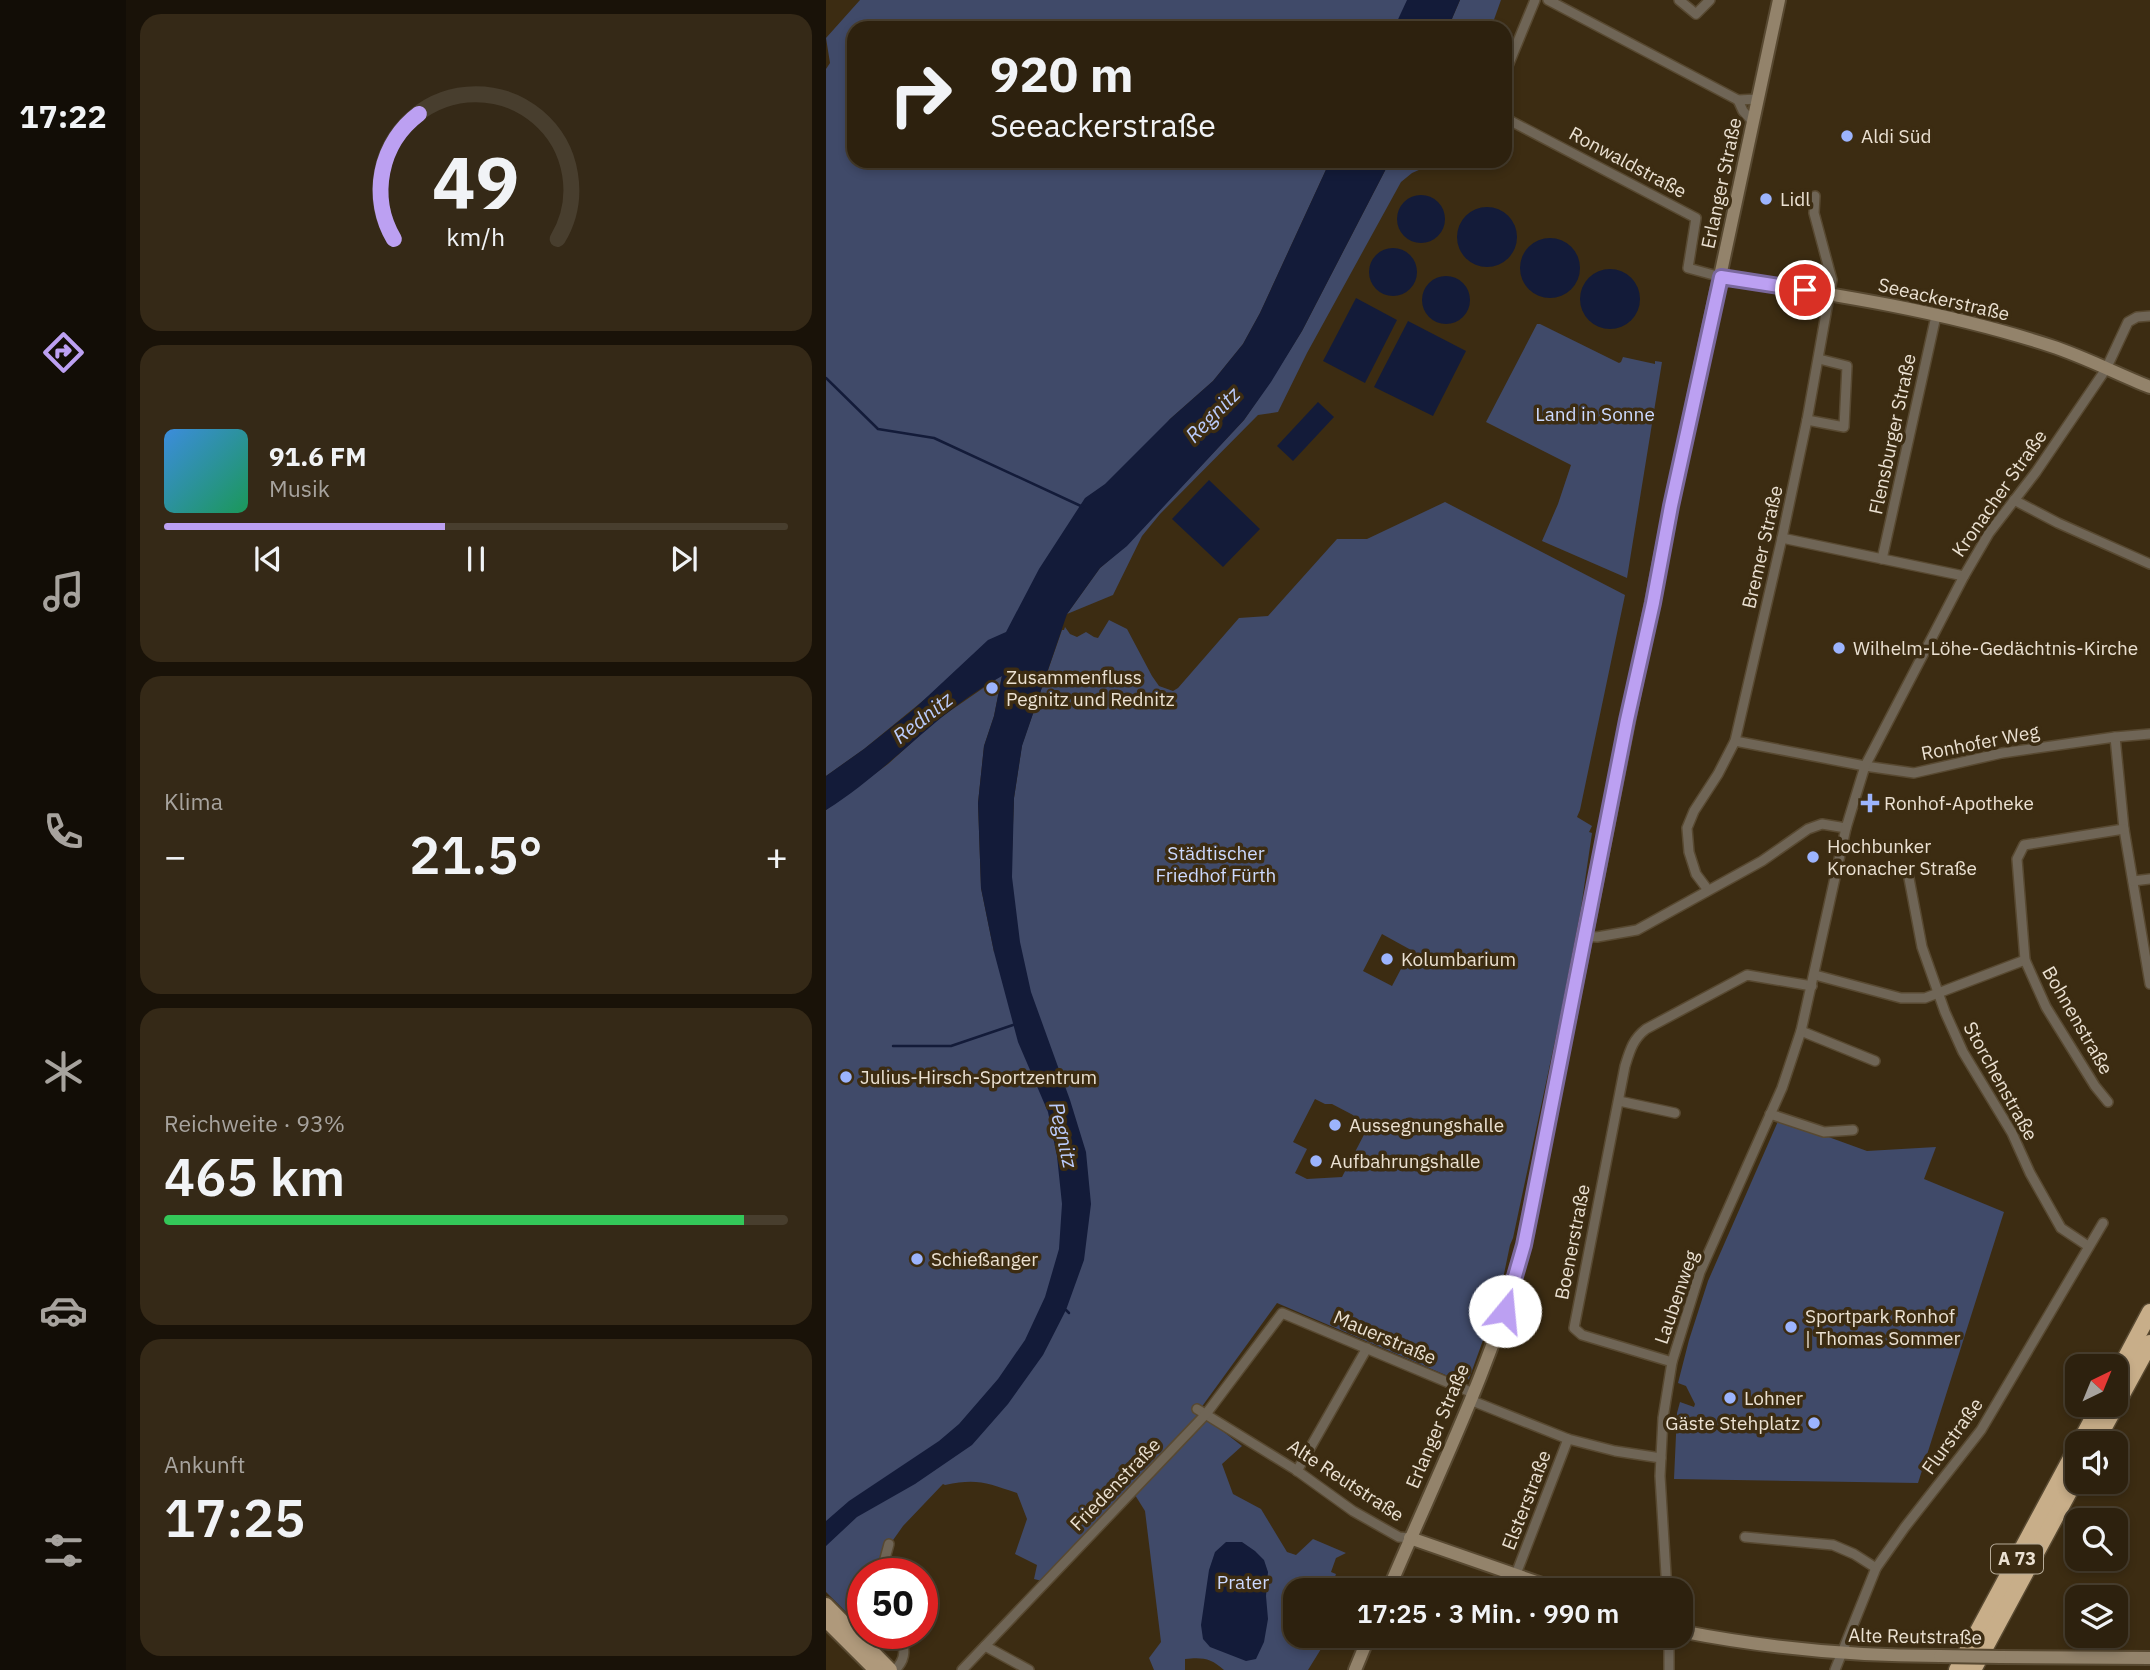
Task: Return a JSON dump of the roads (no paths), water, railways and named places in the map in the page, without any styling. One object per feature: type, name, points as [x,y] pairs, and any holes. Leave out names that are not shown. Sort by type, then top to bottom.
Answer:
[{"type":"highway","points":[[2128,1354],[2150,1312]]},
{"type":"highway","points":[[2102,1431],[2150,1343]]},
{"type":"highway","name":"A 73","points":[[1956,1670],[2065,1470]]},
{"type":"highway","name":"A 73","points":[[1973,1670],[2068,1494]]},
{"type":"main road","name":"Erlanger Straße","points":[[1393,1578],[1472,1396],[1505,1311],[1524,1245],[1671,506],[1779,0]]},
{"type":"main road","name":"Seeackerstraße","points":[[1721,277],[1830,294],[1986,327],[2036,341],[2150,387]]},
{"type":"main road","name":"Alte Reutstraße","points":[[1410,1538],[1528,1578]]},
{"type":"main road","points":[[826,1605],[847,1631]]},
{"type":"main road","points":[[826,1620],[847,1636]]},
{"type":"main road","name":"Alte Reutstraße","points":[[1693,1633],[1841,1654],[2150,1658]]},
{"type":"main road","points":[[1355,1670],[1364,1648]]},
{"type":"main road","points":[[861,1649],[876,1670]]},
{"type":"main road","points":[[865,1649],[892,1670]]},
{"type":"street","points":[[1512,56],[1535,0]]},
{"type":"street","points":[[1548,0],[1738,100],[1758,99]]},
{"type":"street","points":[[1679,0],[1696,14],[1710,0]]},
{"type":"street","points":[[1738,100],[1753,122]]},
{"type":"street","name":"Ronwaldstraße","points":[[1512,122],[1696,218],[1688,268],[1721,277]]},
{"type":"street","name":"Bremer Straße","points":[[1708,890],[1696,874],[1689,852],[1687,828],[1735,741],[1783,537],[1807,420],[1832,280],[1814,213],[1815,196]]},
{"type":"street","name":"Flensburger Straße","points":[[1882,559],[1936,316]]},
{"type":"street","name":"Kronacher Straße","points":[[1846,828],[1865,766],[1989,533],[2036,472],[2106,369],[2128,322],[2137,317],[2150,316]]},
{"type":"street","points":[[1807,420],[1844,427],[1847,366],[1819,359]]},
{"type":"street","points":[[2014,500],[2150,564]]},
{"type":"street","points":[[1783,537],[1964,576]]},
{"type":"street","name":"Ronhofer Weg","points":[[1735,741],[1914,773],[2002,753],[2150,734]]},
{"type":"street","points":[[2115,737],[2124,829],[2150,984]]},
{"type":"street","points":[[1586,936],[1597,937],[1637,930],[1776,853],[1808,829],[1822,824],[1846,828]]},
{"type":"street","name":"Laubenweg","points":[[1666,1578],[1660,1476],[1663,1419],[1672,1362],[1700,1272],[1782,1088],[1801,1031],[1846,828]]},
{"type":"street","name":"Bohnenstraße","points":[[2108,1102],[2095,1086],[2046,1007],[2025,960],[2017,859],[2024,845],[2124,829]]},
{"type":"street","name":"Storchenstraße","points":[[1908,873],[1922,947],[1963,1052],[2011,1133],[2061,1228],[2088,1246]]},
{"type":"street","points":[[2133,881],[2150,879]]},
{"type":"street","points":[[1815,975],[1901,998],[1925,998],[2025,960]]},
{"type":"street","name":"Boenerstraße","points":[[1672,1362],[1582,1335],[1574,1328],[1632,1044],[1637,1035],[1646,1029],[1747,975],[1812,986]]},
{"type":"street","points":[[1801,1031],[1875,1061]]},
{"type":"street","points":[[1619,1101],[1675,1113]]},
{"type":"street","points":[[1770,1114],[1824,1132],[1853,1130]]},
{"type":"street","name":"Flurstraße","points":[[1835,1670],[1876,1568],[1981,1430],[2103,1223]]},
{"type":"street","name":"Mauerstraße","points":[[1282,1312],[1568,1439],[1615,1451],[1661,1458]]},
{"type":"street","name":"Friedenstraße","points":[[962,1670],[1206,1414],[1282,1312]]},
{"type":"street","points":[[1297,1471],[1367,1348]]},
{"type":"street","name":"Alte Reutstraße","points":[[1197,1409],[1297,1471],[1353,1511],[1399,1537],[1410,1538]]},
{"type":"street","name":"Elsterstraße","points":[[1517,1574],[1568,1439]]},
{"type":"street","points":[[1745,1537],[1833,1545],[1854,1553],[1876,1568]]},
{"type":"street","points":[[885,1558],[889,1544]]},
{"type":"street","points":[[985,1646],[1029,1670]]},
{"type":"street","points":[[1669,1648],[1670,1670]]},
{"type":"street","points":[[892,1670],[902,1663],[904,1649]]},
{"type":"water","points":[[1407,0],[1460,0],[1451,21],[1397,21]]},
{"type":"water","points":[[1327,168],[1386,168],[1302,331],[1244,420],[1127,546],[1100,568],[1067,614],[1022,746],[1014,798],[1012,877],[1020,942],[1031,992],[1086,1152],[1091,1204],[1084,1260],[1066,1310],[1043,1355],[1008,1404],[972,1445],[915,1484],[857,1517],[826,1546],[826,1521],[849,1501],[939,1441],[959,1424],[998,1379],[1025,1340],[1045,1297],[1059,1249],[1062,1204],[1057,1156],[1048,1112],[1018,1042],[994,952],[981,888],[978,803],[984,746],[994,716],[1002,676],[956,706],[871,778],[826,810],[826,776],[913,710],[988,640],[1006,632],[1039,569],[1085,498],[1105,484],[1170,419],[1213,381],[1243,344]]},
{"type":"water","points":[[1421,195],[1438,202],[1445,219],[1438,236],[1421,243],[1404,236],[1397,219],[1404,202]]},
{"type":"water","points":[[1487,207],[1508,216],[1517,237],[1508,258],[1487,267],[1466,258],[1457,237],[1466,216]]},
{"type":"water","points":[[1550,238],[1571,247],[1580,268],[1571,289],[1550,298],[1529,289],[1520,268],[1529,247]]},
{"type":"water","points":[[1393,248],[1410,255],[1417,272],[1410,289],[1393,296],[1376,289],[1369,272],[1376,255]]},
{"type":"water","points":[[1610,269],[1631,278],[1640,299],[1631,320],[1610,329],[1589,320],[1580,299],[1589,278]]},
{"type":"water","points":[[1446,276],[1463,283],[1470,300],[1463,317],[1446,324],[1429,317],[1422,300],[1429,283]]},
{"type":"water","points":[[1356,298],[1397,320],[1365,383],[1323,361]]},
{"type":"water","points":[[1408,321],[1466,351],[1433,416],[1374,387]]},
{"type":"water","points":[[1318,402],[1334,417],[1293,461],[1277,446]]},
{"type":"water","points":[[1209,480],[1260,529],[1223,567],[1172,519]]},
{"type":"water","points":[[1226,1542],[1242,1542],[1255,1551],[1264,1560],[1268,1572],[1268,1619],[1264,1642],[1256,1659],[1246,1661],[1210,1647],[1203,1639],[1201,1625],[1209,1570],[1215,1552]]},
{"type":"waterway","points":[[826,378],[878,429],[934,438],[1083,507]]},
{"type":"waterway","points":[[893,1046],[951,1046],[1013,1025]]},
{"type":"waterway","points":[[1066,1310],[1069,1313]]},
{"type":"place","name":"Aldi Süd","points":[[1847,136]]},
{"type":"place","name":"Lidl","points":[[1766,199]]},
{"type":"place","name":"Wilhelm-Löhe-Gedächtnis-Kirche","points":[[1839,648]]},
{"type":"place","name":"Zusammenfluss Pegnitz und Rednitz","points":[[992,688]]},
{"type":"place","name":"Ronhof-Apotheke","points":[[1870,803]]},
{"type":"place","name":"Hochbunker Kronacher Straße","points":[[1813,857]]},
{"type":"place","name":"Kolumbarium","points":[[1387,959]]},
{"type":"place","name":"Julius-Hirsch-Sportzentrum","points":[[846,1077]]},
{"type":"place","name":"Aussegnungshalle","points":[[1335,1125]]},
{"type":"place","name":"Aufbahrungshalle","points":[[1316,1161]]},
{"type":"place","name":"Schießanger","points":[[917,1259]]},
{"type":"place","name":"Sportpark Ronhof | Thomas Sommer","points":[[1791,1327]]},
{"type":"place","name":"Lohner","points":[[1730,1398]]},
{"type":"place","name":"Gäste Stehplatz","points":[[1814,1423]]},
{"type":"park label","name":"Land in Sonne","points":[[1595,414]]},
{"type":"park label","name":"Städtischer Friedhof Fürth","points":[[1216,864]]},
{"type":"park label","name":"Prater","points":[[1243,1582]]},
{"type":"water label","name":"Regnitz","points":[[1213,415]]},
{"type":"water label","name":"Rednitz","points":[[923,718]]},
{"type":"water label","name":"Pegnitz","points":[[1063,1135]]}]
